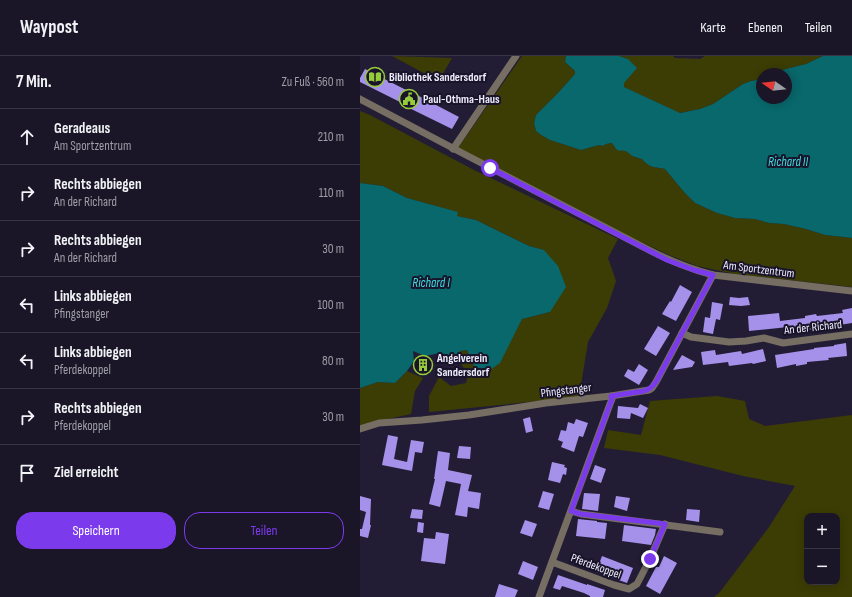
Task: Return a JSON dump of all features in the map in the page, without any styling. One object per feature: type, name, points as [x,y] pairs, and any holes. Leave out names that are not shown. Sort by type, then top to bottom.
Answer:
[{"type":"street","points":[[454,149],[516,56]]},
{"type":"street","name":"Am Sportzentrum","points":[[360,99],[667,260],[713,275],[852,291]]},
{"type":"street","points":[[539,597],[612,399],[611,396],[644,391],[652,388],[713,275]]},
{"type":"street","name":"An der Richard","points":[[682,333],[691,337],[729,342],[764,338],[783,343],[852,334]]},
{"type":"street","name":"Pfingstanger","points":[[360,429],[370,425],[384,423],[469,415],[546,403],[611,396]]},
{"type":"street","points":[[571,511],[581,514],[720,532]]},
{"type":"street","name":"Pferdekoppel","points":[[552,562],[629,589],[637,584],[650,559],[665,524]]},
{"type":"shaded area","points":[[392,56],[452,58],[441,77],[433,78]]},
{"type":"shaded area","points":[[522,56],[566,56],[565,62],[576,72],[536,115],[534,123],[536,131],[541,135],[550,140],[581,150],[612,143],[616,149],[623,150],[634,157],[642,159],[650,166],[665,169],[695,203],[717,213],[735,218],[755,219],[769,223],[784,224],[825,235],[852,238],[852,287],[735,274],[697,266],[624,234],[458,148]]},
{"type":"shaded area","points":[[619,56],[673,56],[675,58],[700,59],[705,56],[823,56],[806,64],[790,68],[756,68],[756,80],[743,84],[713,104],[700,109],[679,113],[624,87],[623,83],[628,59]]},
{"type":"shaded area","points":[[360,111],[474,170],[618,239],[608,258],[616,281],[607,308],[588,342],[579,397],[429,412],[429,396],[439,377],[451,386],[466,383],[468,375],[457,357],[460,351],[467,350],[475,368],[514,334],[522,319],[550,312],[544,250],[529,246],[476,220],[457,216],[457,212],[407,198],[383,186],[360,183]]},
{"type":"shaded area","points":[[407,371],[423,378],[415,391],[411,414],[360,426],[360,388],[378,382],[395,383]]},
{"type":"shaded area","points":[[717,396],[745,401],[749,419],[765,426],[852,415],[852,597],[714,597],[720,592],[769,527],[795,486],[743,476],[660,455],[604,448],[608,430],[641,435],[650,401]]},
{"type":"water","name":"Richard II","points":[[566,56],[619,56],[628,59],[637,68],[624,83],[624,87],[680,113],[700,109],[713,104],[743,84],[756,80],[756,104],[792,104],[792,68],[790,68],[806,64],[823,56],[852,56],[852,238],[825,235],[784,224],[769,223],[755,219],[735,218],[717,213],[695,203],[665,169],[650,166],[642,159],[633,156],[626,151],[619,151],[612,143],[581,150],[550,140],[541,135],[536,131],[534,123],[536,115],[575,74],[575,71],[565,62]]},
{"type":"water","name":"Richard I","points":[[360,183],[383,186],[407,198],[458,212],[457,216],[476,220],[529,246],[544,250],[558,266],[566,287],[550,312],[522,319],[500,363],[487,372],[475,368],[467,350],[460,351],[457,357],[440,353],[425,356],[413,351],[414,361],[407,371],[395,383],[378,382],[360,388]]},
{"type":"building","name":"Paul-Othma-Haus","points":[[365,69],[417,94],[459,117],[452,129],[360,82],[360,78]]},
{"type":"building","points":[[680,285],[692,292],[676,321],[662,314],[670,301],[671,302]]},
{"type":"building","points":[[730,297],[748,297],[750,305],[729,305]]},
{"type":"building","points":[[712,302],[723,304],[720,320],[716,319],[713,334],[703,332],[705,317],[710,318]]},
{"type":"building","points":[[852,308],[852,323],[789,333],[788,327],[749,331],[748,316],[779,313],[780,321],[805,318],[805,316],[816,314],[817,316],[843,313],[842,310]]},
{"type":"building","points":[[658,326],[670,333],[656,356],[644,349]]},
{"type":"building","points":[[846,343],[847,356],[828,358],[829,360],[807,362],[807,364],[796,366],[796,364],[777,368],[775,355]]},
{"type":"building","points":[[763,349],[766,361],[753,364],[729,366],[728,362],[703,365],[701,352],[715,350],[716,355],[741,351],[742,354]]},
{"type":"building","points":[[682,355],[695,362],[692,367],[673,370]]},
{"type":"building","name":"Angelverein Sandersdorf","points":[[420,357],[431,366],[427,371],[423,368],[420,371],[415,367],[418,364],[416,362]]},
{"type":"building","points":[[639,364],[648,370],[639,385],[624,376],[628,369],[634,372]]},
{"type":"building","points":[[640,404],[648,408],[643,418],[631,413],[630,419],[617,418],[618,406],[638,408]]},
{"type":"building","points":[[530,417],[533,431],[526,433],[523,419]]},
{"type":"building","points":[[576,419],[588,423],[583,437],[579,436],[574,452],[561,447],[563,442],[558,440],[561,430],[566,431],[568,422],[574,424]]},
{"type":"building","points":[[388,435],[398,437],[394,459],[407,462],[411,440],[424,442],[422,453],[415,452],[412,471],[382,465]]},
{"type":"building","points":[[459,446],[471,447],[470,459],[457,458]]},
{"type":"building","points":[[438,451],[450,453],[448,470],[472,475],[468,491],[481,493],[479,509],[468,507],[467,517],[455,515],[461,484],[446,481],[440,507],[429,504],[435,479]]},
{"type":"building","points":[[552,462],[565,465],[564,467],[567,468],[566,475],[563,474],[560,483],[548,480]]},
{"type":"building","points":[[595,465],[606,469],[601,483],[590,479]]},
{"type":"building","points":[[543,491],[554,494],[549,510],[538,507]]},
{"type":"building","points":[[584,493],[600,494],[598,511],[582,509]]},
{"type":"building","points":[[360,496],[371,499],[371,525],[368,538],[360,536],[360,529],[362,529],[366,512],[360,510]]},
{"type":"building","points":[[616,496],[630,498],[627,511],[614,507]]},
{"type":"building","points":[[412,509],[423,510],[422,519],[410,518]]},
{"type":"building","points":[[687,509],[700,510],[699,522],[686,520]]},
{"type":"building","points":[[578,519],[607,523],[605,539],[576,536]]},
{"type":"building","points":[[525,520],[537,524],[532,537],[520,533]]},
{"type":"building","points":[[418,522],[424,523],[423,533],[417,532]]},
{"type":"building","points":[[624,525],[656,529],[651,545],[622,541]]},
{"type":"building","points":[[436,532],[449,534],[445,564],[421,561],[424,538],[435,539]]},
{"type":"building","points":[[602,556],[633,568],[627,583],[596,572]]},
{"type":"building","points":[[664,556],[677,563],[660,594],[646,586],[656,567],[659,567]]},
{"type":"building","points":[[523,561],[538,567],[533,580],[518,574]]},
{"type":"building","points":[[558,575],[605,590],[603,597],[590,597],[584,593],[562,586],[560,590],[553,588]]},
{"type":"building","points":[[499,584],[518,590],[515,597],[495,597]]},
{"type":"place","name":"Bibliothek Sandersdorf","points":[[375,77]]},
{"type":"place","name":"Paul-Othma-Haus","points":[[409,99]]},
{"type":"place","name":"Angelverein Sandersdorf","points":[[423,365]]},
{"type":"route","points":[[490,168],[667,260],[713,275],[652,388],[644,391],[611,396],[612,399],[571,511],[581,514],[665,524],[650,559]]}]
